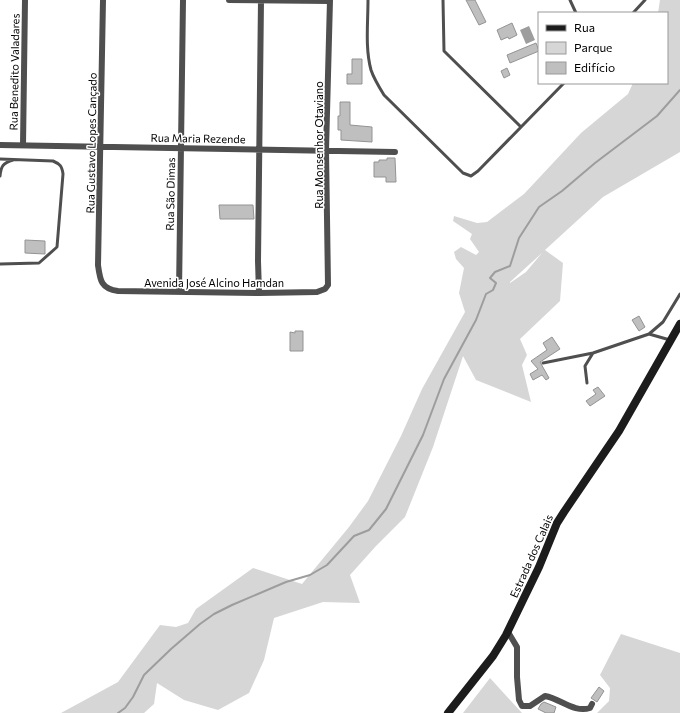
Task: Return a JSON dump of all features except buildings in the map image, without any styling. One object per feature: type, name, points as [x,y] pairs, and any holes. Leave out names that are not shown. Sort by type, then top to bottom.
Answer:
[{"type":"street","name":"Rua Benedito Valadares","points":[[23,145],[25,0]]},
{"type":"street","name":"Rua Gustavo Lopes Cançado","points":[[103,0],[98,265],[99,276],[103,286]]},
{"type":"street","name":"Rua São Dimas","points":[[179,292],[183,0]]},
{"type":"street","points":[[229,0],[330,1]]},
{"type":"street","points":[[259,293],[258,261],[262,0]]},
{"type":"street","name":"Rua Monsenhor Otaviano","points":[[325,289],[328,281],[326,150],[330,1]]},
{"type":"street","name":"Rua Maria Rezende","points":[[0,145],[395,152]]},
{"type":"street","name":"Avenida José Alcino Hamdan","points":[[103,286],[118,292],[259,293],[318,292],[325,289]]},
{"type":"street","name":"Estrada dos Calais","points":[[448,713],[493,656],[508,632],[540,567],[557,524],[620,431],[680,324]]},
{"type":"street","points":[[508,632],[517,647],[516,677],[519,700],[522,706],[530,706],[545,696],[554,698],[564,704],[582,710],[590,708],[592,704]]},
{"type":"lane","points":[[368,0],[369,58],[377,84],[384,95],[463,173],[471,176],[478,171],[563,84]]},
{"type":"lane","points":[[443,0],[444,51],[521,127]]},
{"type":"lane","points":[[570,0],[576,12]]},
{"type":"lane","points":[[634,12],[645,0]]},
{"type":"lane","points":[[0,159],[53,161],[59,164],[62,168],[63,174],[57,247],[39,263],[0,264]]},
{"type":"lane","points":[[0,176],[1,167],[14,159]]},
{"type":"lane","points":[[543,363],[593,353],[649,334],[663,322],[680,294]]},
{"type":"lane","points":[[649,334],[670,340]]},
{"type":"lane","points":[[587,383],[585,366],[593,353]]},
{"type":"green space","points":[[660,0],[680,0],[680,152],[603,197],[545,250],[563,263],[560,301],[520,339],[527,355],[522,365],[531,402],[476,380],[463,356],[433,447],[405,517],[350,575],[360,603],[323,602],[274,618],[264,660],[249,693],[218,710],[184,700],[157,683],[154,704],[144,713],[61,713],[118,682],[160,625],[176,627],[188,623],[196,609],[253,568],[302,584],[349,527],[368,501],[401,436],[422,389],[465,312],[459,293],[464,268],[456,259],[454,252],[461,247],[476,255],[479,252],[470,239],[472,234],[453,221],[454,216],[477,223],[487,222],[524,194],[581,133],[628,94],[633,84],[668,84],[668,12],[658,12]],"holes":[[[542,253],[526,272],[510,282]]]},
{"type":"green space","points":[[621,634],[680,653],[680,713],[597,713],[609,701],[610,688],[600,675]]},
{"type":"green space","points":[[490,678],[522,713],[463,713]]},
{"type":"shaded area","points":[[529,26],[535,40],[526,44],[520,30]]},
{"type":"waterway","points":[[118,713],[125,708],[133,697],[144,675],[200,624],[214,614],[232,605],[286,582],[310,575],[327,565],[354,536],[369,530],[386,509],[423,435],[444,379],[476,320],[486,294],[493,290],[496,283],[490,278],[495,272],[510,266],[519,238],[539,207],[562,191],[595,163],[657,116],[680,90]]}]
